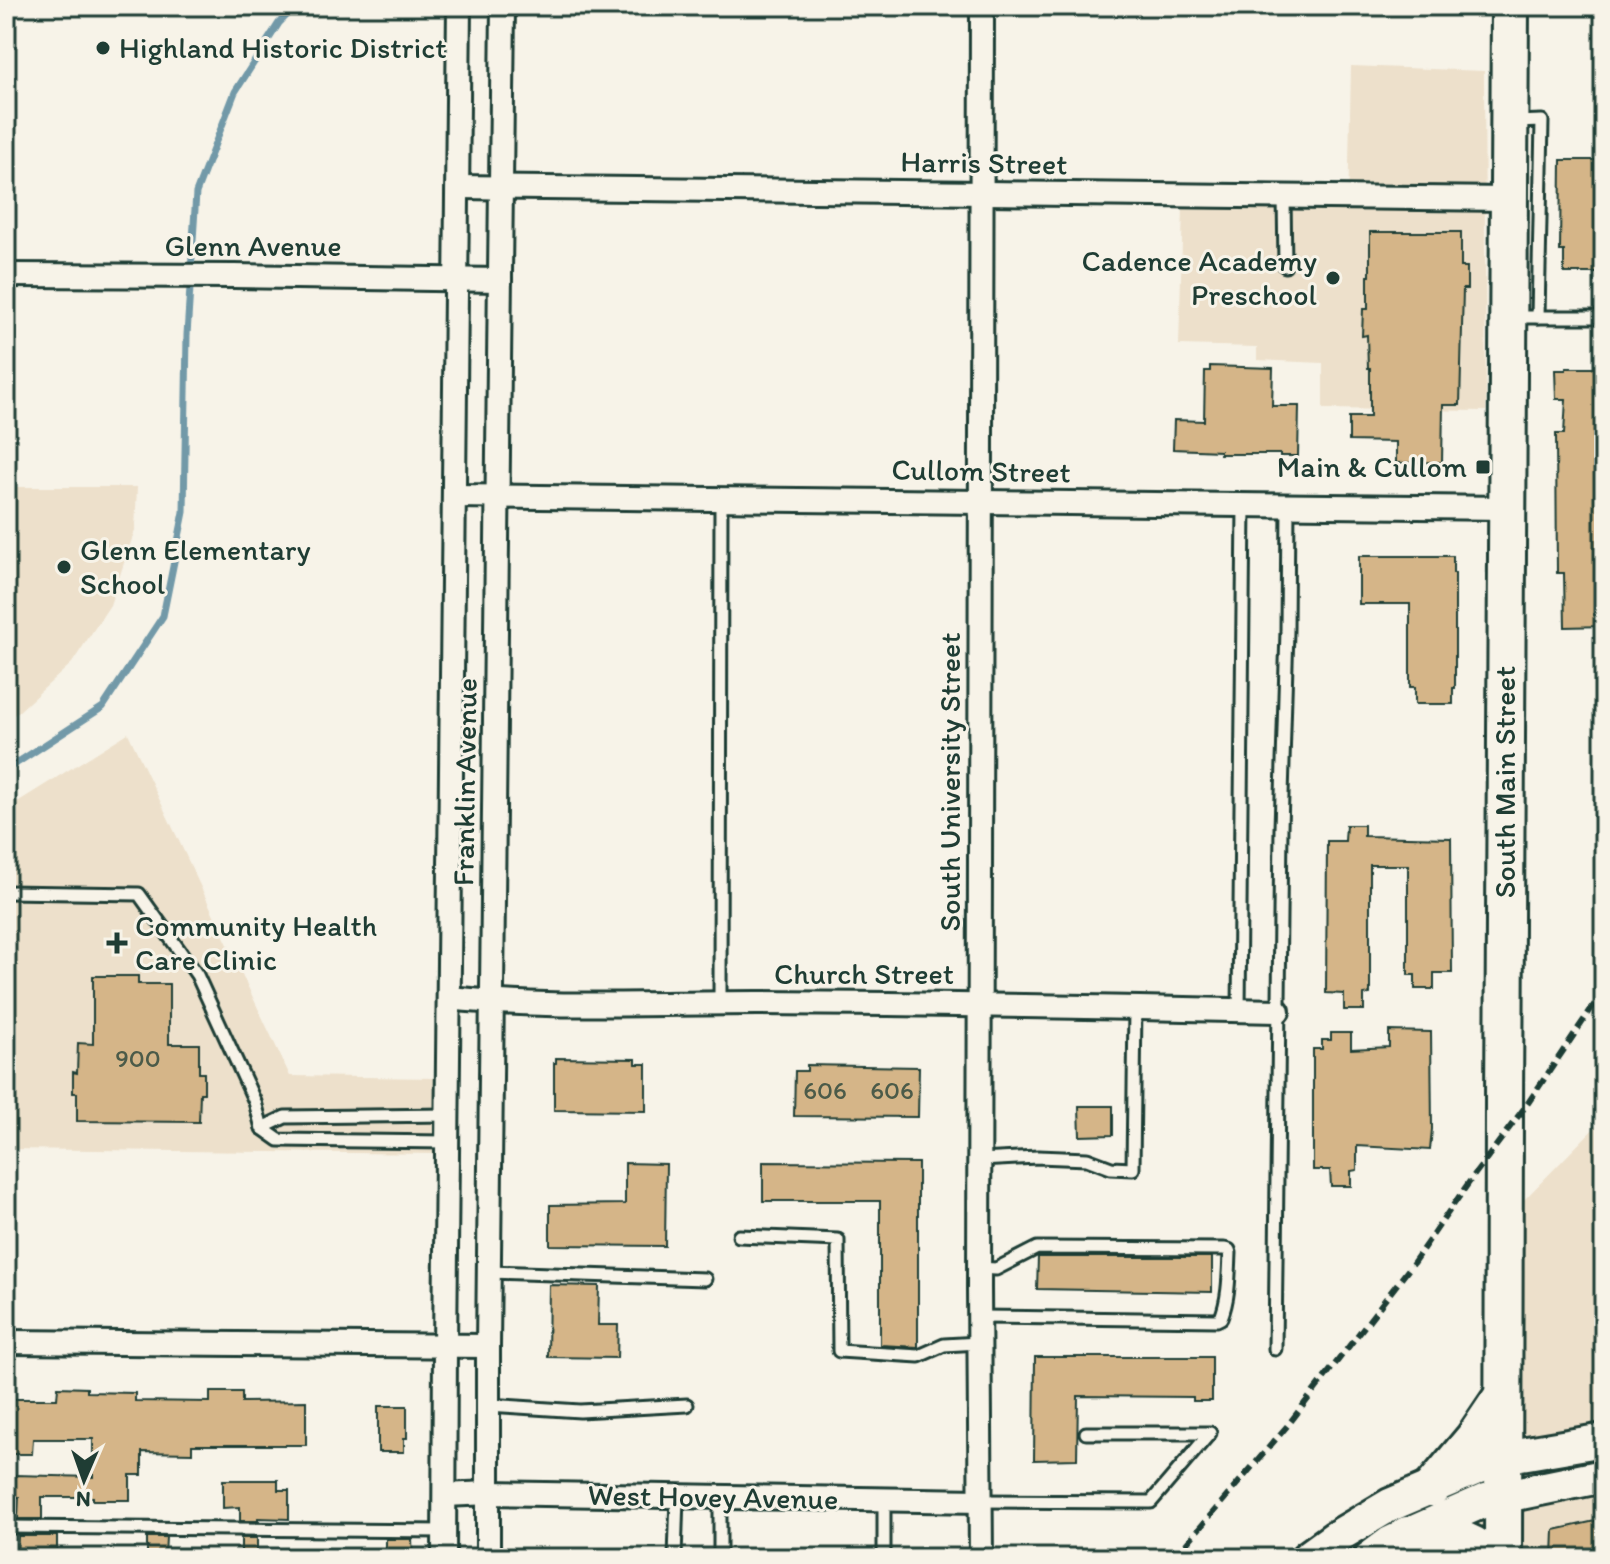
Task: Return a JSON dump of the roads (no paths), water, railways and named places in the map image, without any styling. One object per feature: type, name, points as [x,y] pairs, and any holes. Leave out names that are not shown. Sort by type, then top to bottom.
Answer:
[{"type":"main road","name":"South Main Street","points":[[1503,1558],[1507,508],[1523,317],[1509,199],[1510,6]]},
{"type":"main road","points":[[1432,1488],[1474,1438],[1503,1395]]},
{"type":"main road","points":[[1307,1558],[1390,1505],[1503,1457],[1604,1440]]},
{"type":"main road","points":[[1370,1558],[1390,1543],[1486,1500],[1604,1476]]},
{"type":"main road","points":[[1407,1535],[1459,1538],[1474,1545],[1484,1558]]},
{"type":"street","name":"Franklin Avenue","points":[[444,1558],[459,6]]},
{"type":"street","name":"Franklin Avenue","points":[[488,1558],[503,6]]},
{"type":"street","name":"South University Street","points":[[981,1558],[982,6]]},
{"type":"street","name":"Harris Street","points":[[458,187],[1509,199]]},
{"type":"street","name":"Glenn Avenue","points":[[6,275],[500,280]]},
{"type":"street","name":"Cullom Street","points":[[454,496],[1507,508]]},
{"type":"street","name":"Church Street","points":[[449,998],[568,1005],[981,1005],[1278,1011]]},
{"type":"street","points":[[6,1342],[488,1346]]},
{"type":"street","name":"West Hovey Avenue","points":[[445,1495],[489,1493],[980,1501]]},
{"type":"lane","points":[[1509,122],[1542,121],[1523,317],[1604,317]]},
{"type":"lane","points":[[1284,197],[1285,266]]},
{"type":"lane","points":[[720,1003],[721,499]]},
{"type":"lane","points":[[1239,1010],[1244,505]]},
{"type":"lane","points":[[1275,1349],[1288,505]]},
{"type":"lane","points":[[6,892],[139,894],[197,975],[255,1102],[262,1128],[279,1140],[447,1142]]},
{"type":"lane","points":[[980,1160],[1038,1157],[1087,1159],[1111,1168],[1133,1169],[1135,1007]]},
{"type":"lane","points":[[262,1128],[285,1117],[448,1115]]},
{"type":"lane","points":[[739,1236],[838,1240],[839,1351],[919,1356],[944,1345],[979,1343]]},
{"type":"lane","points":[[979,1268],[996,1269],[1037,1248],[1224,1249],[1230,1253],[1224,1313],[1217,1320],[979,1317]]},
{"type":"lane","points":[[489,1272],[705,1279]]},
{"type":"lane","points":[[488,1405],[580,1411],[687,1405]]},
{"type":"lane","points":[[980,1501],[1151,1502],[1210,1433],[1086,1433]]},
{"type":"lane","points":[[675,1558],[677,1496]]},
{"type":"lane","points":[[720,1497],[720,1558]]},
{"type":"lane","points":[[884,1500],[884,1558]]},
{"type":"lane","points":[[6,1527],[445,1531]]},
{"type":"waterway","points":[[6,770],[103,707],[163,616],[184,512],[187,335],[196,193],[235,92],[279,23],[296,6]]},
{"type":"railway","points":[[1174,1558],[1288,1425],[1411,1266],[1528,1103],[1604,990]]},
{"type":"place","name":"Highland Historic District","points":[[103,48]]},
{"type":"place","name":"Cadence Academy Preschool","points":[[1333,278]]},
{"type":"place","name":"Main & Cullom","points":[[1483,467]]},
{"type":"place","name":"Glenn Elementary School","points":[[64,567]]},
{"type":"place","name":"Community Health Care Clinic","points":[[117,943]]}]
